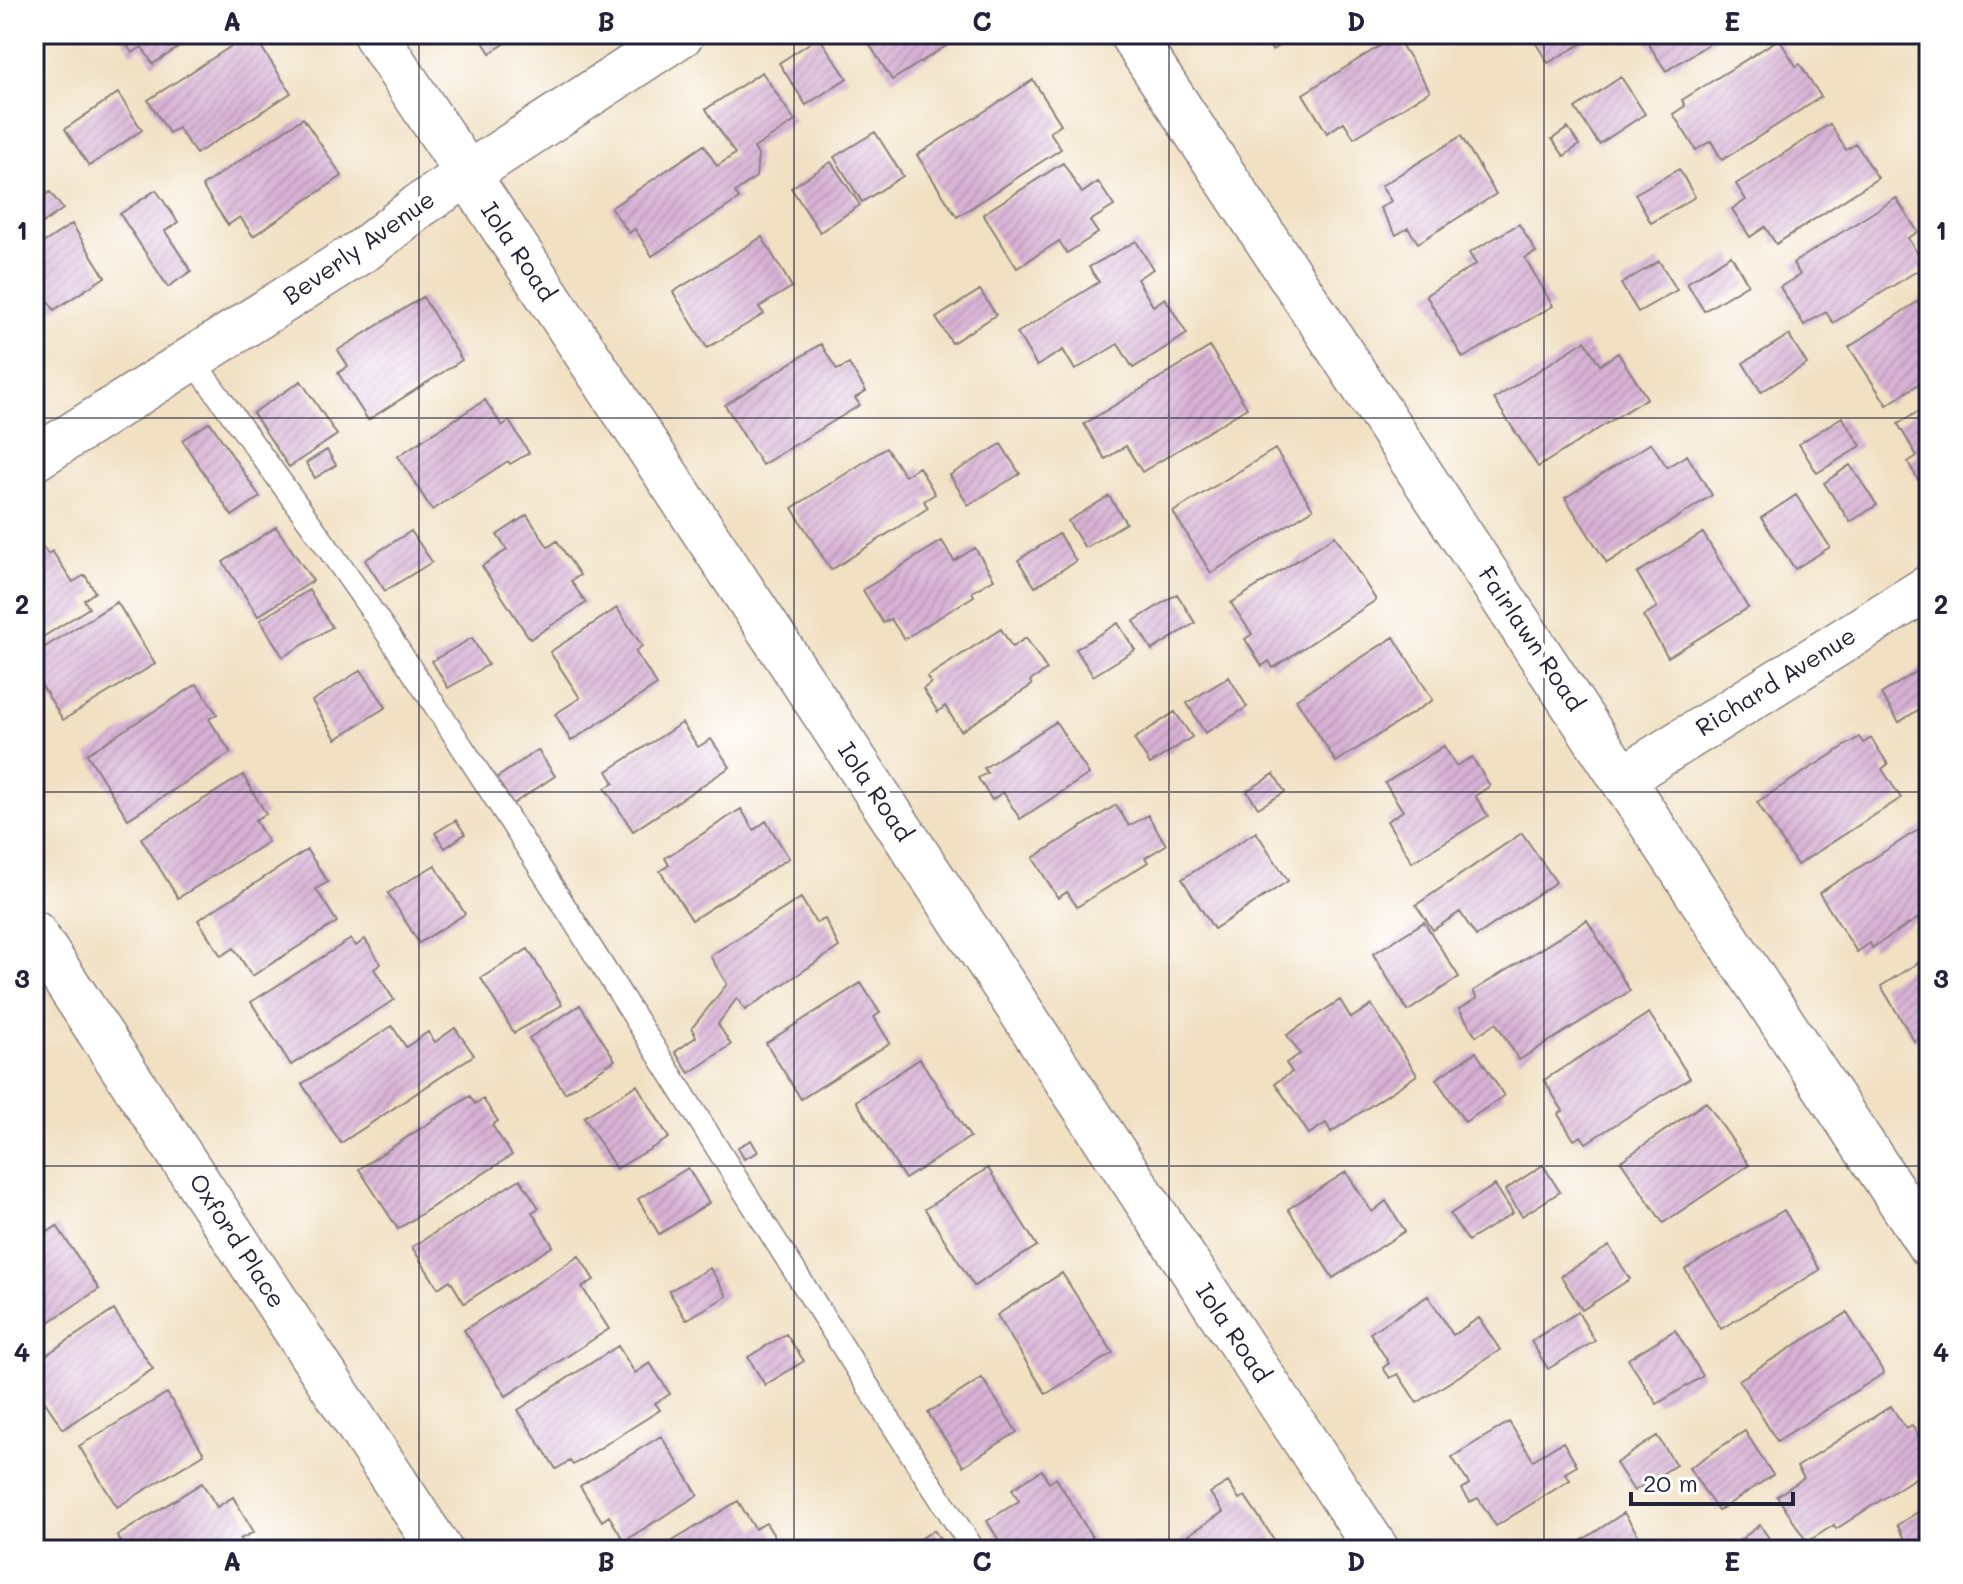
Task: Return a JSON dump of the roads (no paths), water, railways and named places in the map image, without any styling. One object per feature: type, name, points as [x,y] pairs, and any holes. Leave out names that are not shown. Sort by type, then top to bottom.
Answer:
[{"type":"street","name":"Iola Road","points":[[375,34],[1377,1550]]},
{"type":"street","name":"Beverly Avenue","points":[[34,459],[365,249],[466,174],[682,34]]},
{"type":"street","name":"Fairlawn Road","points":[[1131,34],[1929,1245]]},
{"type":"street","name":"Richard Avenue","points":[[1623,778],[1929,587]]},
{"type":"street","name":"Oxford Place","points":[[34,933],[440,1550]]},
{"type":"lane","points":[[192,359],[385,631],[551,884],[827,1327],[974,1550]]}]
